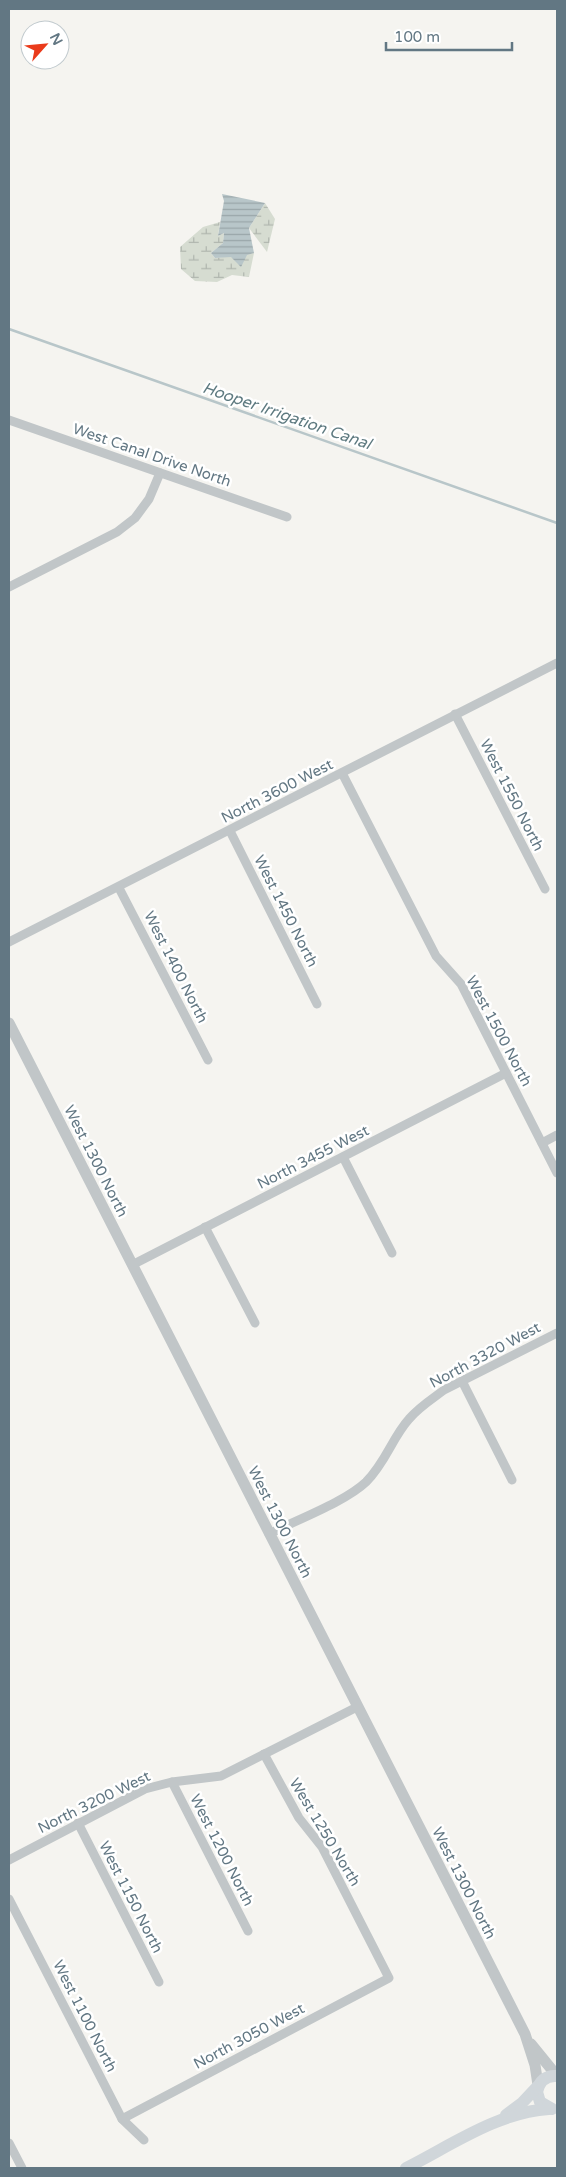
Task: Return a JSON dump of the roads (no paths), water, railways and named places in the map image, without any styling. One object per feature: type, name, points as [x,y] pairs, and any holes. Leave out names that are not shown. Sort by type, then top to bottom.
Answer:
[{"type":"main road","points":[[406,2168],[496,2122],[522,2103],[546,2077],[557,2076]]},
{"type":"main road","points":[[538,2086],[540,2102],[554,2111]]},
{"type":"main road","points":[[496,2122],[527,2112],[554,2111]]},
{"type":"street","name":"West Canal Drive North","points":[[9,420],[287,517]]},
{"type":"street","points":[[9,587],[117,532],[135,518],[149,500],[160,473]]},
{"type":"street","name":"North 3600 West","points":[[9,942],[119,888],[557,663]]},
{"type":"street","name":"West 1550 North","points":[[455,714],[545,889]]},
{"type":"street","name":"West 1500 North","points":[[342,773],[436,956],[461,984],[557,1173]]},
{"type":"street","name":"West 1450 North","points":[[230,831],[317,1004]]},
{"type":"street","name":"West 1400 North","points":[[119,888],[208,1060]]},
{"type":"street","name":"West 1300 North","points":[[9,1023],[525,2034],[535,2065],[538,2086]]},
{"type":"street","name":"North 3455 West","points":[[132,1265],[506,1073]]},
{"type":"street","points":[[542,1143],[557,1136]]},
{"type":"street","points":[[343,1157],[392,1253]]},
{"type":"street","points":[[206,1227],[255,1323]]},
{"type":"street","name":"North 3320 West","points":[[269,1534],[347,1495],[365,1483],[379,1467],[409,1419],[427,1402],[462,1381],[557,1333]]},
{"type":"street","points":[[462,1381],[512,1480]]},
{"type":"street","name":"North 3200 West","points":[[9,1860],[145,1790],[172,1782],[221,1776],[357,1707]]},
{"type":"street","name":"West 1250 North","points":[[264,1754],[299,1818],[322,1847],[389,1978]]},
{"type":"street","name":"West 1200 North","points":[[172,1782],[248,1931]]},
{"type":"street","name":"West 1150 North","points":[[78,1823],[159,1982]]},
{"type":"street","name":"West 1100 North","points":[[9,1899],[122,2119],[144,2140]]},
{"type":"street","name":"North 3050 West","points":[[122,2119],[389,1978]]},
{"type":"street","name":"West 1300 North","points":[[525,2034],[557,2076]]},
{"type":"street","points":[[9,2143],[22,2168]]},
{"type":"waterway","name":"Hooper Irrigation Canal","points":[[9,329],[557,523]]}]
